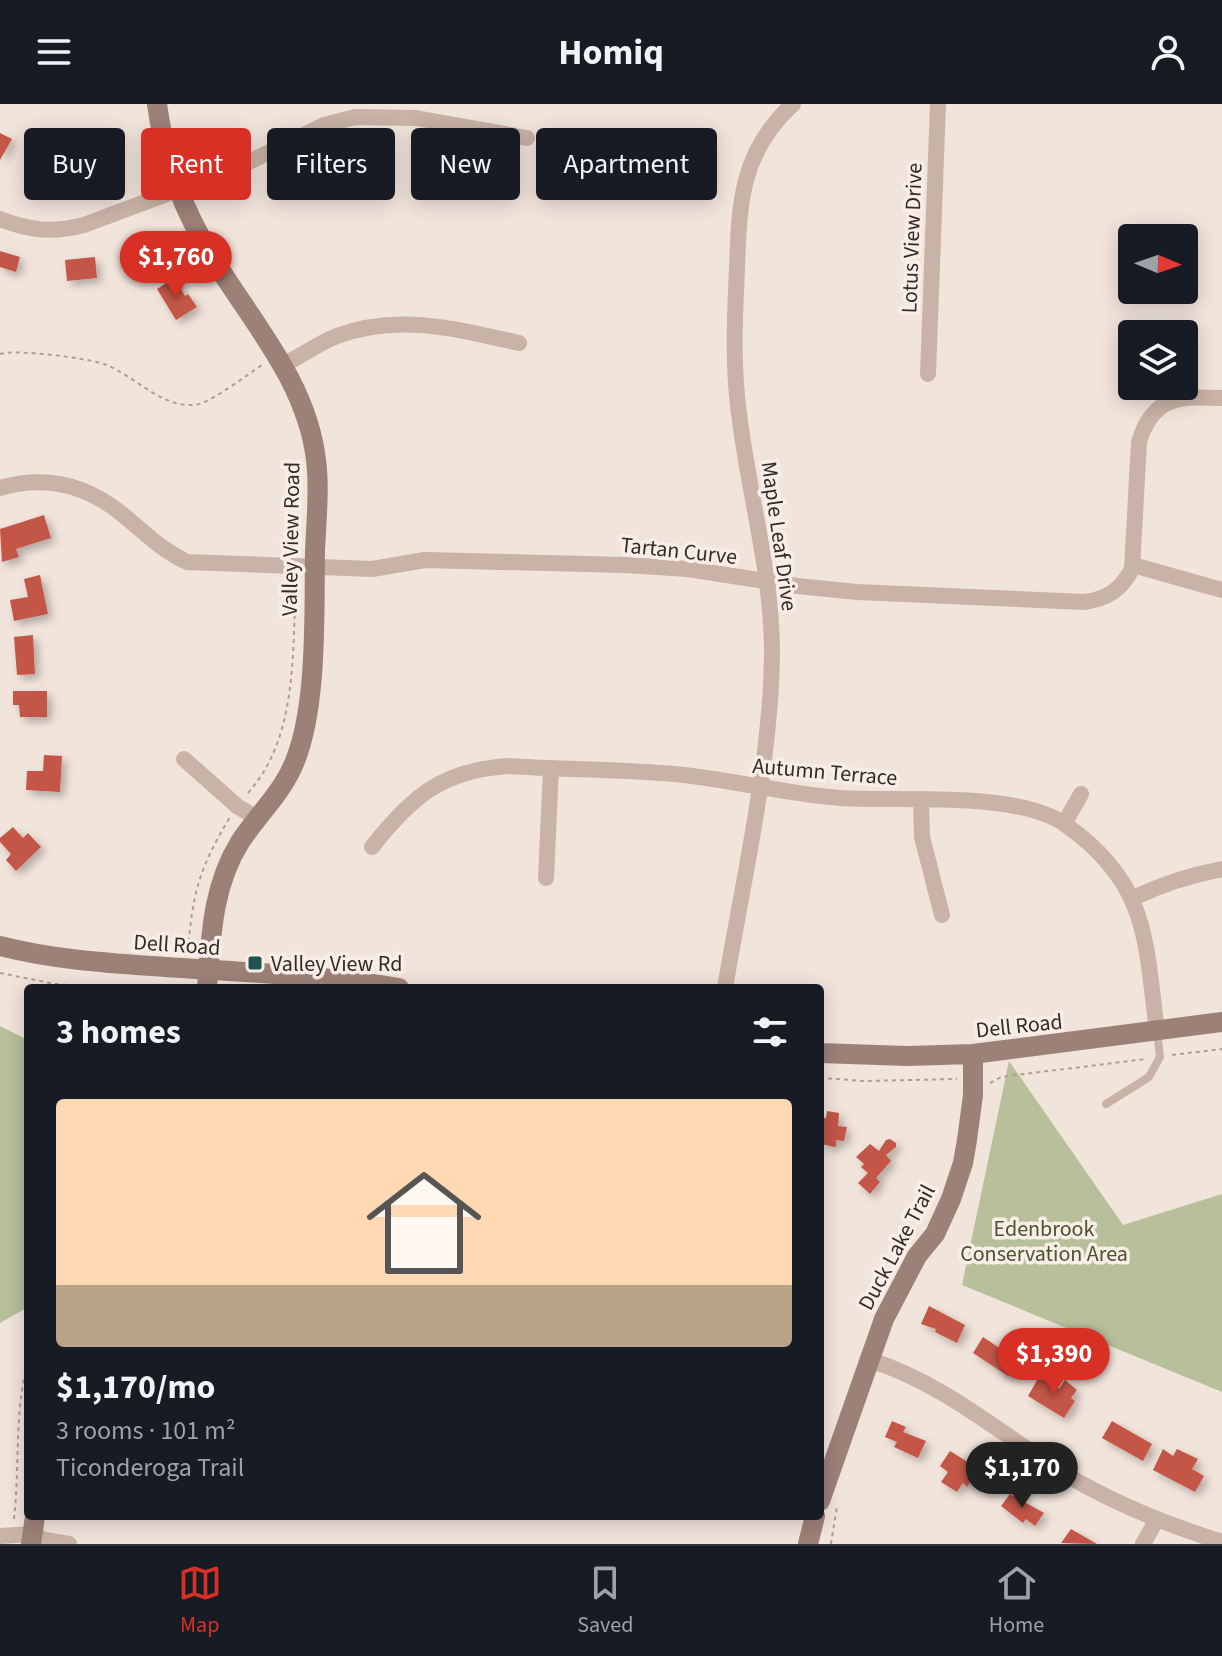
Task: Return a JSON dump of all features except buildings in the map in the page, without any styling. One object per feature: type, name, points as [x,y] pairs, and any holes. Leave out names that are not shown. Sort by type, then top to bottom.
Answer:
[{"type":"street","name":"Valley View Road","points":[[157,104],[162,128]]},
{"type":"street","name":"Maple Leaf Drive","points":[[726,984],[759,789],[772,654],[770,601],[737,398],[734,353],[741,193],[750,163],[764,135],[793,104]]},
{"type":"street","name":"Lotus View Drive","points":[[928,374],[938,104]]},
{"type":"street","points":[[251,161],[324,125],[355,117],[416,118],[527,138]]},
{"type":"street","points":[[0,219],[41,231],[63,231],[151,200]]},
{"type":"street","name":"Valley View Road","points":[[184,200],[200,235],[295,388],[309,424],[317,461],[310,686],[303,739],[293,767],[277,794],[241,841],[226,869],[215,900],[208,979]]},
{"type":"street","points":[[279,360],[363,328],[392,324],[437,326],[519,343]]},
{"type":"street","points":[[1222,398],[1188,397],[1170,401],[1155,410],[1144,425],[1139,442],[1133,565],[1222,590]]},
{"type":"street","name":"Tartan Curve","points":[[0,488],[20,482],[47,481],[74,485],[99,498],[166,552],[187,562],[372,569],[437,560],[625,565],[688,569],[857,592],[1084,602],[1099,600],[1113,593],[1125,582],[1133,565]]},
{"type":"street","points":[[184,759],[237,806],[258,819]]},
{"type":"street","name":"Autumn Terrace","points":[[372,847],[407,804],[430,787],[482,768],[509,766],[681,775],[759,789],[841,798],[1018,807],[1064,824],[1101,856],[1133,898],[1148,947],[1157,1031]]},
{"type":"street","points":[[546,878],[551,769]]},
{"type":"street","points":[[1064,824],[1081,794]]},
{"type":"street","points":[[921,801],[922,837],[942,915]]},
{"type":"street","points":[[1133,898],[1160,885],[1222,869]]},
{"type":"street","name":"Dell Road","points":[[0,946],[34,955],[91,962],[187,968],[208,979],[314,984]]},
{"type":"street","name":"Dell Road","points":[[824,1053],[973,1054],[1222,1022]]},
{"type":"street","name":"Duck Lake Trail","points":[[829,1504],[884,1319],[917,1256],[935,1234],[951,1199],[965,1151],[974,1079],[973,1054]]},
{"type":"street","points":[[870,1360],[896,1368],[938,1390],[1068,1476],[1157,1519],[1222,1542]]},
{"type":"street","points":[[1143,1544],[1157,1519]]},
{"type":"street","points":[[808,1544],[814,1520]]},
{"type":"street","points":[[22,1533],[69,1544]]},
{"type":"lane","points":[[1106,1104],[1149,1077],[1160,1057],[1157,1031]]},
{"type":"path","points":[[0,354],[103,363],[163,398],[182,404],[199,404],[279,360]]},
{"type":"path","points":[[187,968],[193,899],[203,863],[237,806],[261,778],[278,744],[287,709],[297,580],[315,567]]},
{"type":"path","points":[[0,973],[55,984]]},
{"type":"path","points":[[824,1078],[865,1081],[974,1079],[990,1083],[1001,1077],[1222,1049]]},
{"type":"path","points":[[22,1533],[18,1489],[19,1413],[24,1384]]},
{"type":"path","points":[[829,1504],[831,1544]]},
{"type":"green space","points":[[0,1026],[24,1038],[24,1309],[0,1323]]},
{"type":"green space","name":"Edenbrook Conservation Area","points":[[1009,1061],[1123,1225],[1222,1194],[1222,1392],[962,1285]]},
{"type":"place","name":"Valley View Rd","points":[[255,963]]}]
